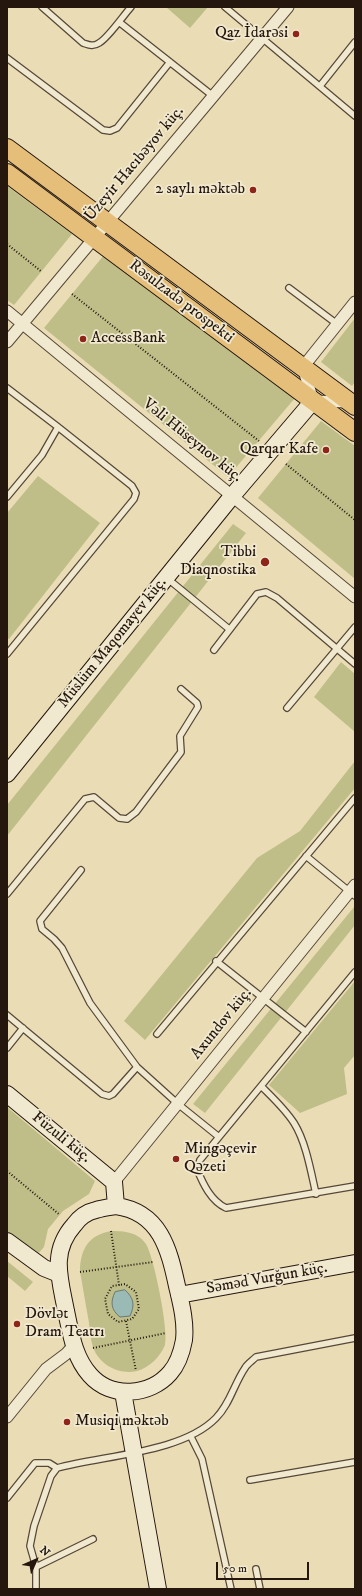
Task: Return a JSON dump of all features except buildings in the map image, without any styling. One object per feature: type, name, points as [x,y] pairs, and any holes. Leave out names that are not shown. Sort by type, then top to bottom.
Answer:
[{"type":"main road","name":"Rəsulzadə prospekti","points":[[7,148],[303,367],[353,401]]},
{"type":"main road","name":"Rəsulzadə prospekti","points":[[7,173],[355,432]]},
{"type":"street","name":"Üzeyir Hacıbəyov küç.","points":[[7,342],[288,7]]},
{"type":"street","points":[[353,401],[313,401],[303,367],[355,302]]},
{"type":"street","name":"Vəli Hüseynov küç.","points":[[7,311],[233,495],[355,597]]},
{"type":"street","name":"Müslüm Maqomayev küç.","points":[[7,774],[233,495],[313,401]]},
{"type":"street","name":"Axundov küç.","points":[[114,1182],[353,891]]},
{"type":"street","name":"Füzuli küç.","points":[[7,1094],[114,1182]]},
{"type":"street","points":[[114,1182],[116,1206]]},
{"type":"street","points":[[116,1206],[135,1210],[151,1222],[159,1232],[170,1254],[184,1324],[184,1339],[178,1361],[171,1372],[162,1381],[151,1388],[123,1392],[113,1390],[97,1382],[83,1366],[73,1346],[59,1274],[58,1261],[62,1240],[78,1220],[87,1213],[95,1210],[116,1206]]},
{"type":"street","points":[[7,1241],[44,1268],[59,1274]]},
{"type":"street","name":"Səməd Vurğun küç.","points":[[179,1295],[355,1263]]},
{"type":"street","points":[[7,1418],[46,1369],[66,1354],[73,1346]]},
{"type":"street","points":[[123,1392],[135,1452],[158,1589]]},
{"type":"lane","points":[[42,7],[83,43],[91,46],[98,44],[105,38],[131,7]]},
{"type":"lane","points":[[225,7],[355,116]]},
{"type":"lane","points":[[119,22],[213,96]]},
{"type":"lane","points":[[320,86],[355,42]]},
{"type":"lane","points":[[7,58],[103,130],[110,131],[117,128],[170,62]]},
{"type":"lane","points":[[289,288],[337,324]]},
{"type":"lane","points":[[7,388],[132,486],[136,493],[134,499],[7,654]]},
{"type":"lane","points":[[7,497],[42,455],[58,427]]},
{"type":"lane","points":[[166,578],[229,629]]},
{"type":"lane","points":[[214,650],[257,594],[266,592],[277,598],[355,664]]},
{"type":"lane","points":[[287,708],[355,627]]},
{"type":"lane","points":[[7,894],[85,799],[94,797],[119,818],[127,819],[136,812],[180,752],[180,736],[198,707],[197,702],[181,689]]},
{"type":"lane","points":[[157,1034],[216,961],[355,798]]},
{"type":"lane","points":[[306,856],[353,891]]},
{"type":"lane","points":[[81,870],[40,921],[42,929],[54,938],[62,948],[90,1004],[137,1067],[178,1104],[219,1137]]},
{"type":"lane","points":[[216,961],[306,1032]]},
{"type":"lane","points":[[355,972],[200,1160],[197,1169],[213,1198],[218,1204],[226,1208],[316,1194],[355,1186]]},
{"type":"lane","points":[[7,1015],[102,1094],[109,1096],[113,1094],[137,1067]]},
{"type":"lane","points":[[7,1048],[23,1028]]},
{"type":"lane","points":[[261,1086],[284,1109],[295,1124],[306,1151],[316,1194]]},
{"type":"lane","points":[[36,1589],[36,1568],[30,1546],[34,1526],[51,1476],[57,1468],[135,1452],[190,1437],[216,1419],[225,1409],[245,1367],[256,1358],[355,1338]]},
{"type":"lane","points":[[190,1437],[202,1459],[231,1589]]},
{"type":"lane","points":[[250,1480],[355,1462]]},
{"type":"lane","points":[[7,1498],[35,1463],[49,1463],[57,1468]]},
{"type":"lane","points":[[36,1568],[93,1539]]},
{"type":"lane","points":[[256,1569],[260,1589]]},
{"type":"path","points":[[7,244],[42,272]]},
{"type":"path","points":[[72,294],[259,441]]},
{"type":"path","points":[[286,464],[355,520]]},
{"type":"path","points":[[7,1171],[60,1215]]},
{"type":"path","points":[[111,1231],[119,1284]]},
{"type":"path","points":[[80,1272],[153,1262]]},
{"type":"path","points":[[119,1284],[125,1284],[136,1292],[139,1309],[132,1320],[118,1322],[108,1314],[105,1299],[112,1286],[119,1284]]},
{"type":"path","points":[[126,1321],[136,1371]]},
{"type":"path","points":[[93,1348],[166,1333]]},
{"type":"shaded area","points":[[166,7],[208,7],[190,28]]},
{"type":"shaded area","points":[[7,186],[72,234],[14,305],[7,300]]},
{"type":"shaded area","points":[[104,255],[295,398],[228,477],[44,328]]},
{"type":"shaded area","points":[[355,318],[355,382],[352,386],[321,362]]},
{"type":"shaded area","points":[[321,421],[355,446],[355,579],[258,498]]},
{"type":"shaded area","points":[[38,476],[100,523],[9,639],[7,638],[7,513]]},
{"type":"shaded area","points":[[233,524],[246,533],[7,836],[7,805]]},
{"type":"shaded area","points":[[341,662],[355,674],[355,732],[314,697]]},
{"type":"shaded area","points":[[355,761],[355,788],[145,1040],[124,1021],[257,858],[300,831]]},
{"type":"shaded area","points":[[354,907],[355,925],[205,1113],[193,1104]]},
{"type":"shaded area","points":[[355,981],[355,1055],[344,1068],[347,1094],[300,1113],[269,1085]]},
{"type":"shaded area","points":[[7,1107],[95,1181],[89,1194],[63,1211],[48,1229],[44,1247],[37,1255],[7,1231]]},
{"type":"shaded area","points":[[111,1231],[130,1233],[139,1237],[146,1244],[153,1263],[163,1310],[166,1337],[165,1345],[154,1361],[137,1371],[130,1372],[117,1370],[105,1364],[96,1353],[91,1340],[80,1264],[84,1250],[91,1240],[96,1236]]},
{"type":"shaded area","points":[[7,1261],[33,1282],[25,1291],[7,1276]]},
{"type":"water","points":[[125,1290],[132,1299],[133,1308],[130,1316],[120,1317],[113,1309],[112,1299],[115,1292]]},
{"type":"place","name":"Qaz İdarəsi","points":[[296,34]]},
{"type":"place","name":"2 saylı məktəb","points":[[253,190]]},
{"type":"place","name":"AccessBank","points":[[83,339]]},
{"type":"place","name":"Qarqar Kafe","points":[[326,450]]},
{"type":"place","name":"Tibbi Diaqnostika","points":[[265,562]]},
{"type":"place","name":"Mingəçevir Qəzeti","points":[[176,1159]]},
{"type":"place","name":"Dövlət Dram Teatrı","points":[[17,1324]]},
{"type":"place","name":"Musiqi məktəb","points":[[67,1422]]}]
